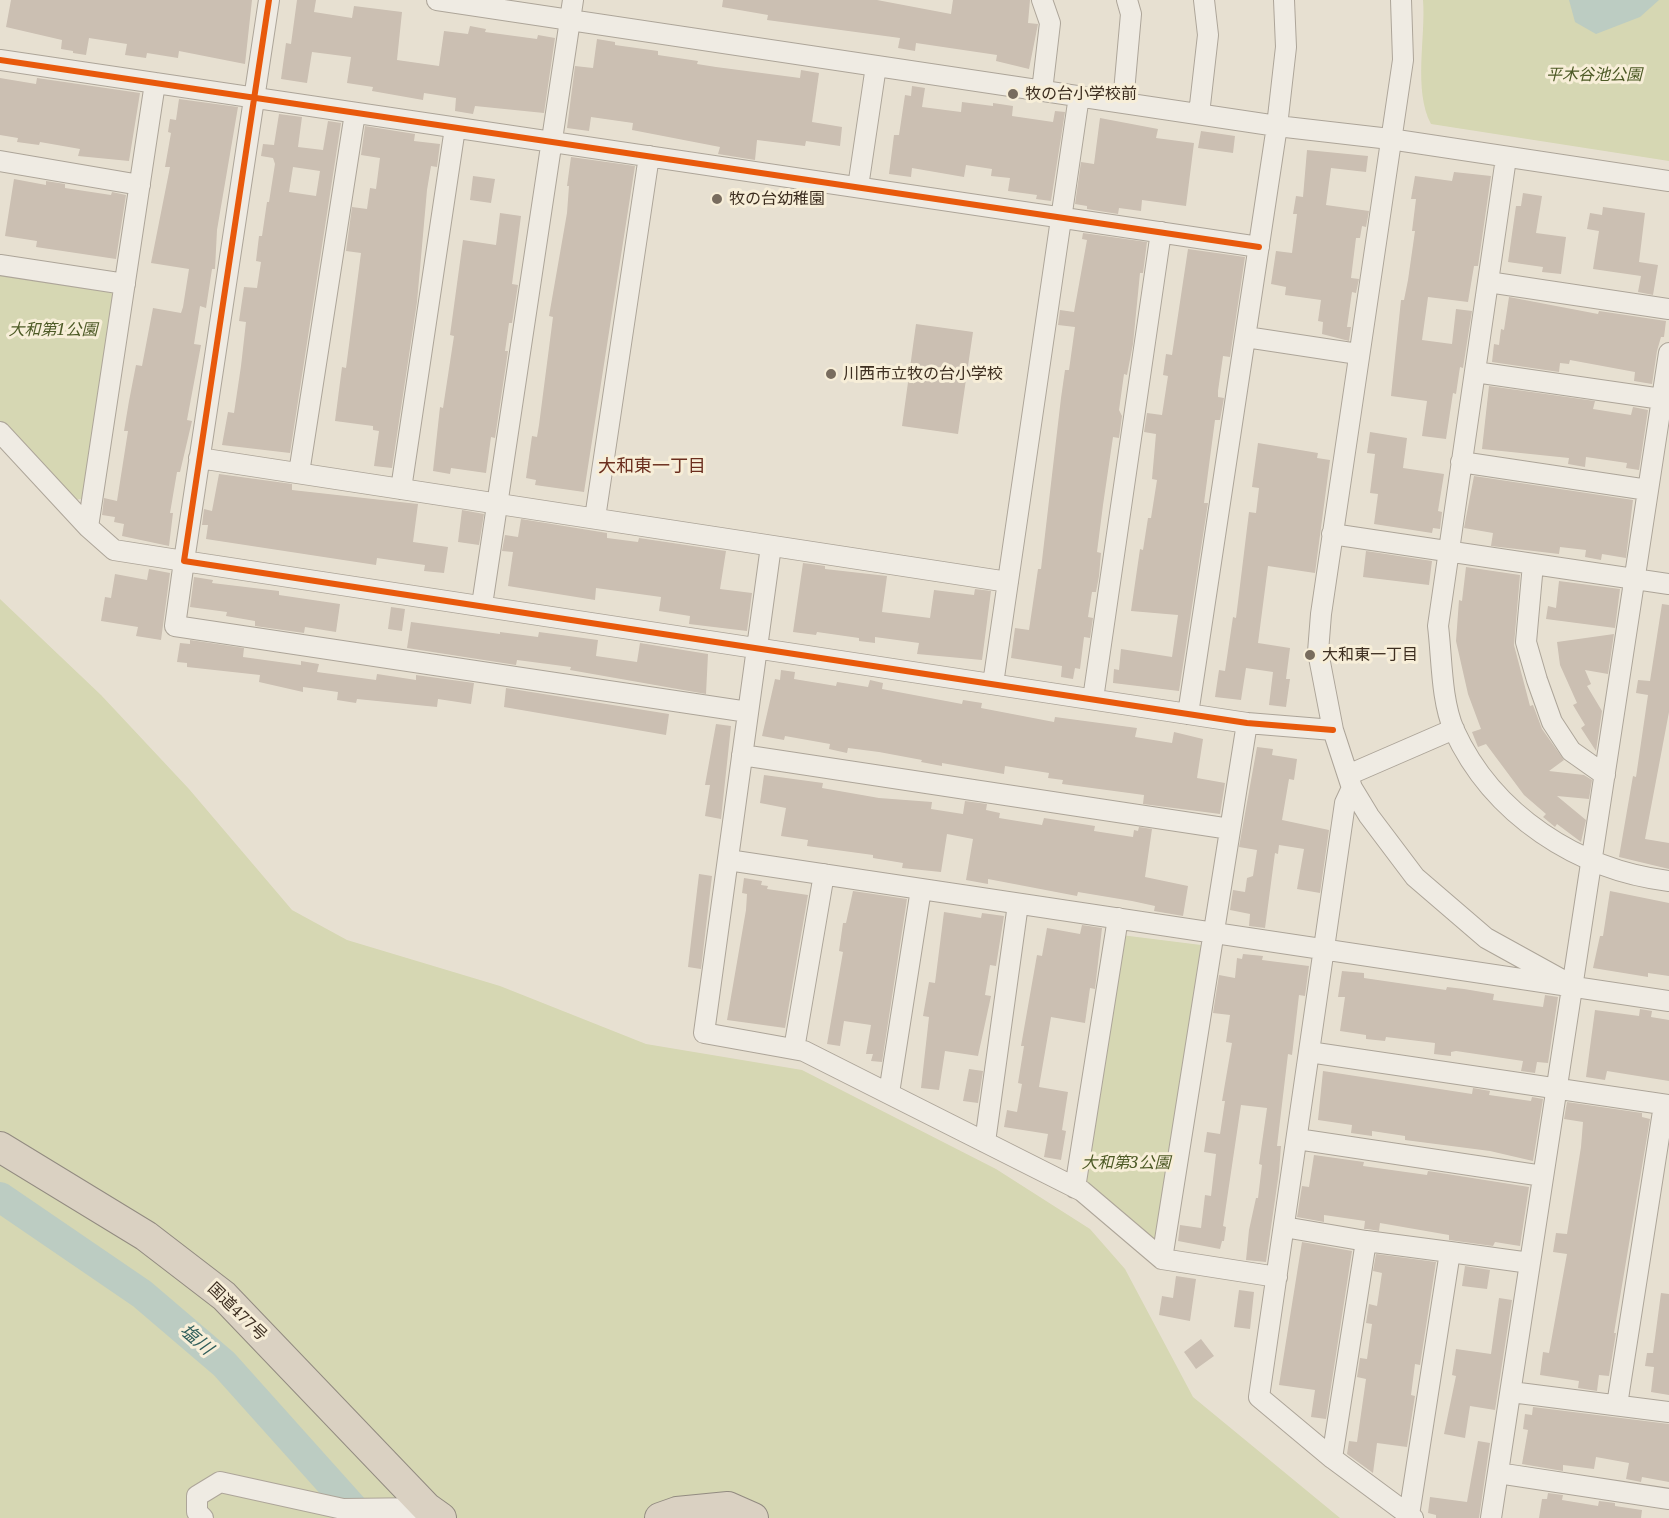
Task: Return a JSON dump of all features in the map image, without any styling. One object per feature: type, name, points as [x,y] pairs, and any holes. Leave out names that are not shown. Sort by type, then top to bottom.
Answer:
[{"type":"highway","name":"国道477号","points":[[0,1147],[146,1236],[224,1296],[434,1513]]},
{"type":"highway","points":[[660,1518],[677,1512],[728,1507],[753,1518]]},
{"type":"street","points":[[269,0],[175,626],[748,712]]},
{"type":"street","points":[[437,0],[1277,126],[1390,139],[1669,181]]},
{"type":"street","points":[[482,605],[573,0]]},
{"type":"street","points":[[1042,0],[1050,23],[1042,91]]},
{"type":"street","points":[[1122,103],[1131,14],[1127,0]]},
{"type":"street","points":[[1199,114],[1208,34],[1204,0]]},
{"type":"street","points":[[1188,714],[1277,126],[1286,47],[1284,0]]},
{"type":"street","points":[[1401,0],[1403,60],[1332,534],[1318,652],[1334,730],[1350,782],[1369,816],[1415,877],[1486,938],[1573,986]]},
{"type":"street","points":[[0,60],[1259,247]]},
{"type":"street","points":[[858,187],[876,66]]},
{"type":"street","points":[[88,527],[155,83]]},
{"type":"street","points":[[993,684],[1063,218],[1079,96]]},
{"type":"street","points":[[299,473],[355,113]]},
{"type":"street","points":[[401,489],[454,128]]},
{"type":"street","points":[[595,518],[649,156]]},
{"type":"street","points":[[1506,158],[1438,626],[1446,694],[1454,729],[1500,799],[1531,827],[1592,861],[1640,878],[1669,881]]},
{"type":"street","points":[[0,161],[140,185]]},
{"type":"street","points":[[1094,699],[1161,232]]},
{"type":"street","points":[[0,265],[125,284]]},
{"type":"street","points":[[1488,282],[1669,309]]},
{"type":"street","points":[[1246,337],[1358,354]]},
{"type":"street","points":[[1491,1518],[1669,353]]},
{"type":"street","points":[[1475,372],[1662,399]]},
{"type":"street","points":[[0,432],[88,527],[114,550],[1247,723],[1334,730]]},
{"type":"street","points":[[199,458],[1008,582]]},
{"type":"street","points":[[1461,462],[1648,490]]},
{"type":"street","points":[[1332,534],[1669,584]]},
{"type":"street","points":[[771,546],[704,1034],[804,1051],[1075,1188],[1162,1260],[1277,1277]]},
{"type":"street","points":[[1533,564],[1526,642],[1537,680],[1552,722],[1571,752],[1605,775]]},
{"type":"street","points":[[1162,1260],[1247,723]]},
{"type":"street","points":[[1450,1252],[1411,1516],[1332,1458],[1259,1397],[1345,802],[1350,782],[1454,729]]},
{"type":"street","points":[[742,755],[1230,829]]},
{"type":"street","points":[[728,860],[1669,1001]]},
{"type":"street","points":[[794,1049],[824,874]]},
{"type":"street","points":[[889,1094],[921,889]]},
{"type":"street","points":[[985,1142],[1018,903]]},
{"type":"street","points":[[1075,1188],[1119,918]]},
{"type":"street","points":[[1309,1052],[1667,1105],[1617,1405]]},
{"type":"street","points":[[1297,1139],[1544,1176]]},
{"type":"street","points":[[1284,1227],[1366,1241],[1530,1263]]},
{"type":"street","points":[[1332,1458],[1366,1241]]},
{"type":"street","points":[[1511,1392],[1669,1412]]},
{"type":"street","points":[[1498,1473],[1669,1499]]},
{"type":"street","points":[[203,1518],[197,1512],[197,1496],[220,1482],[343,1509],[434,1513]]},
{"type":"green space","name":"平木谷池公園","points":[[1423,0],[1669,0],[1669,161],[1431,124],[1421,80]]},
{"type":"green space","name":"大和第1公園","points":[[0,268],[114,285],[82,499],[73,500],[0,422]]},
{"type":"green space","points":[[0,599],[101,695],[189,789],[292,910],[347,940],[500,986],[646,1044],[802,1070],[996,1169],[1090,1229],[1125,1269],[1193,1397],[1340,1518],[0,1518]]},
{"type":"green space","name":"大和第3公園","points":[[1121,935],[1201,945],[1156,1237],[1152,1240],[1081,1179]]},
{"type":"shaded area","points":[[1569,0],[1659,0],[1640,17],[1596,34],[1575,22]]},
{"type":"building","points":[[11,0],[252,0],[245,64],[179,51],[178,58],[147,53],[146,58],[125,55],[127,44],[89,38],[86,55],[73,53],[73,51],[61,49],[62,40],[6,27]]},
{"type":"building","points":[[297,0],[316,0],[314,12],[352,18],[354,6],[402,12],[397,60],[439,66],[444,31],[468,34],[470,26],[486,29],[485,32],[537,39],[538,35],[555,38],[544,113],[475,106],[473,114],[455,111],[456,98],[424,93],[423,100],[372,91],[373,87],[347,83],[351,57],[312,52],[307,83],[281,79],[286,43],[291,44]]},
{"type":"building","points":[[723,0],[877,0],[951,14],[953,0],[1030,0],[1028,23],[1038,24],[1029,69],[996,61],[997,55],[916,43],[915,51],[898,48],[900,38],[767,20],[768,15],[722,7]]},
{"type":"building","points":[[597,39],[615,42],[615,45],[658,51],[658,55],[698,61],[697,64],[716,67],[800,78],[801,70],[819,73],[812,122],[842,127],[840,146],[806,141],[805,146],[757,140],[755,160],[718,154],[720,147],[632,130],[633,123],[591,117],[589,131],[567,128],[575,66],[593,68]]},
{"type":"building","points":[[0,78],[36,84],[37,78],[140,93],[129,161],[78,156],[80,149],[40,142],[39,145],[17,142],[18,138],[0,135]]},
{"type":"building","points":[[912,86],[925,88],[922,107],[961,112],[962,102],[993,106],[993,103],[1013,106],[1012,116],[1053,122],[1055,111],[1065,112],[1051,201],[1036,199],[1037,195],[1008,191],[1010,178],[991,176],[992,169],[966,165],[964,177],[912,168],[911,177],[889,174],[894,135],[899,135],[905,95],[911,96]]},
{"type":"building","points":[[179,99],[238,107],[217,230],[215,269],[212,269],[206,308],[200,306],[194,344],[201,345],[187,420],[192,421],[180,472],[177,472],[170,513],[173,513],[169,546],[122,536],[124,524],[114,522],[115,517],[102,515],[104,498],[117,501],[128,431],[124,431],[129,401],[136,365],[142,366],[153,308],[181,313],[183,307],[189,269],[151,263],[170,167],[165,167],[171,133],[168,132],[170,119],[176,120]]},
{"type":"building","points":[[279,114],[302,117],[298,147],[323,150],[328,121],[341,123],[290,453],[222,445],[228,412],[234,413],[241,366],[246,322],[239,321],[244,287],[257,288],[261,262],[256,261],[259,236],[262,236],[275,164],[273,158],[261,156],[263,144],[274,145]],"holes":[[[293,167],[320,171],[316,196],[289,192]]]},
{"type":"building","points":[[1100,118],[1158,129],[1156,138],[1194,143],[1186,206],[1142,200],[1141,211],[1119,208],[1118,214],[1087,209],[1087,206],[1075,204],[1081,162],[1094,164]]},
{"type":"building","points":[[365,126],[415,134],[414,141],[440,144],[437,167],[431,166],[427,190],[417,302],[392,468],[374,466],[379,431],[373,430],[373,426],[335,421],[342,367],[346,368],[361,253],[346,251],[352,207],[367,209],[370,188],[376,189],[380,158],[361,155]]},
{"type":"building","points":[[1201,131],[1235,136],[1233,153],[1198,148]]},
{"type":"building","points":[[1307,150],[1368,156],[1366,172],[1331,168],[1326,205],[1369,211],[1366,227],[1362,226],[1360,238],[1356,238],[1351,278],[1359,279],[1356,293],[1352,292],[1347,327],[1351,327],[1349,341],[1322,334],[1323,322],[1318,321],[1321,300],[1285,295],[1286,287],[1271,284],[1276,251],[1292,253],[1297,214],[1293,214],[1296,196],[1303,197]]},
{"type":"building","points":[[571,157],[635,166],[584,492],[535,485],[536,480],[526,478],[532,436],[537,437],[539,425],[553,317],[549,316],[567,213],[569,186],[567,186]]},
{"type":"building","points":[[1454,172],[1491,176],[1478,266],[1474,266],[1468,302],[1428,297],[1422,340],[1452,344],[1456,309],[1472,311],[1463,368],[1460,367],[1456,394],[1453,393],[1446,439],[1422,436],[1427,401],[1391,396],[1401,300],[1404,300],[1415,231],[1412,231],[1416,199],[1411,199],[1415,176],[1452,181]]},
{"type":"building","points":[[473,176],[495,179],[491,203],[470,200]]},
{"type":"building","points":[[14,179],[46,185],[46,181],[65,184],[65,188],[126,195],[116,259],[36,247],[37,241],[5,236]]},
{"type":"building","points":[[1523,193],[1542,196],[1536,233],[1566,237],[1561,274],[1542,272],[1543,267],[1508,262],[1516,206],[1521,206]]},
{"type":"building","points":[[1603,207],[1645,213],[1639,262],[1658,265],[1653,295],[1638,292],[1641,276],[1593,269],[1599,231],[1587,229],[1590,213],[1602,215]]},
{"type":"building","points":[[500,213],[521,216],[512,284],[518,285],[512,323],[509,323],[505,351],[508,351],[495,438],[491,437],[486,473],[451,468],[450,474],[433,471],[440,407],[443,408],[454,336],[450,335],[463,240],[496,245]]},
{"type":"building","points":[[1083,233],[1147,242],[1143,273],[1140,273],[1133,344],[1127,375],[1124,374],[1119,410],[1122,416],[1119,438],[1113,437],[1103,505],[1097,552],[1101,553],[1099,576],[1096,592],[1092,592],[1088,617],[1093,618],[1090,638],[1084,637],[1080,669],[1075,668],[1073,679],[1061,677],[1062,666],[1011,658],[1015,628],[1029,630],[1038,569],[1041,569],[1061,398],[1065,370],[1069,370],[1075,327],[1058,325],[1060,310],[1074,312],[1087,240],[1082,239]]},
{"type":"building","points":[[1188,249],[1245,257],[1230,357],[1223,356],[1218,397],[1224,398],[1220,420],[1215,420],[1204,503],[1208,503],[1179,691],[1113,683],[1114,669],[1119,670],[1121,649],[1172,657],[1178,615],[1131,611],[1140,549],[1143,550],[1148,518],[1151,518],[1157,480],[1152,479],[1156,434],[1144,432],[1147,413],[1162,415],[1168,376],[1163,375],[1166,354],[1172,355]]},
{"type":"building","points":[[1509,297],[1598,314],[1599,311],[1666,321],[1664,337],[1661,337],[1657,351],[1652,384],[1634,381],[1635,372],[1570,360],[1569,364],[1560,363],[1559,372],[1492,362],[1494,344],[1499,345],[1501,329],[1504,330]]},
{"type":"building","points":[[916,324],[973,332],[958,434],[902,426]]},
{"type":"building","points":[[1489,386],[1595,401],[1593,409],[1631,415],[1633,407],[1648,410],[1639,470],[1626,468],[1627,463],[1586,457],[1585,467],[1568,464],[1569,458],[1482,449]]},
{"type":"building","points":[[1370,432],[1407,438],[1403,468],[1444,474],[1438,511],[1442,512],[1440,529],[1433,528],[1432,533],[1374,524],[1378,494],[1370,493],[1375,454],[1367,453]]},
{"type":"building","points":[[1258,443],[1318,453],[1317,458],[1330,460],[1315,573],[1268,566],[1258,643],[1290,648],[1286,679],[1290,679],[1286,707],[1269,705],[1273,672],[1246,668],[1241,700],[1215,697],[1219,670],[1225,671],[1233,617],[1236,618],[1249,512],[1256,513],[1259,488],[1252,487]]},
{"type":"building","points":[[219,474],[292,484],[292,490],[418,504],[413,542],[448,547],[444,573],[424,571],[425,565],[377,558],[376,565],[206,539],[208,525],[202,525],[204,509],[212,511]]},
{"type":"building","points":[[1474,476],[1633,500],[1626,558],[1602,554],[1601,560],[1585,557],[1586,550],[1560,547],[1559,554],[1491,546],[1493,533],[1464,528]]},
{"type":"building","points":[[462,510],[484,514],[479,545],[458,542]]},
{"type":"building","points":[[521,519],[607,533],[607,538],[638,542],[639,538],[726,551],[720,589],[752,593],[747,631],[689,624],[690,616],[659,611],[661,597],[596,588],[595,600],[508,586],[513,552],[502,551],[505,535],[518,537]]},
{"type":"building","points":[[1366,551],[1432,561],[1429,585],[1363,577]]},
{"type":"building","points":[[803,563],[825,566],[825,569],[887,576],[882,612],[930,618],[934,590],[974,595],[975,589],[991,591],[982,660],[917,654],[919,643],[875,637],[875,643],[859,641],[859,638],[817,632],[816,635],[793,632]]},
{"type":"building","points":[[1466,567],[1520,575],[1514,645],[1530,706],[1533,705],[1542,729],[1564,760],[1549,771],[1584,775],[1592,780],[1589,799],[1557,796],[1586,820],[1581,842],[1557,824],[1555,827],[1543,817],[1546,814],[1524,795],[1486,744],[1478,747],[1472,732],[1481,729],[1468,694],[1456,641],[1459,600],[1462,601]]},
{"type":"building","points":[[149,569],[170,573],[161,640],[136,636],[138,627],[101,621],[105,597],[111,598],[115,574],[147,580]]},
{"type":"building","points":[[194,577],[213,580],[212,583],[279,591],[279,595],[340,604],[336,632],[305,627],[304,633],[255,626],[255,621],[226,616],[227,612],[190,607]]},
{"type":"building","points":[[1559,581],[1620,589],[1615,628],[1546,619],[1548,606],[1556,608]]},
{"type":"building","points":[[1662,604],[1669,605],[1669,712],[1645,839],[1669,843],[1669,869],[1619,857],[1633,776],[1636,777],[1648,695],[1636,693],[1638,680],[1650,681]]},
{"type":"building","points":[[391,607],[405,609],[402,631],[388,629]]},
{"type":"building","points":[[411,622],[500,634],[500,632],[538,637],[539,632],[598,640],[596,656],[637,662],[640,643],[708,654],[706,694],[570,670],[571,667],[517,660],[516,665],[407,648]]},
{"type":"building","points":[[1614,634],[1608,674],[1585,670],[1591,684],[1587,686],[1602,711],[1596,751],[1581,728],[1585,725],[1573,705],[1577,703],[1560,665],[1557,642]]},
{"type":"building","points":[[190,640],[244,648],[243,657],[301,665],[301,661],[319,664],[317,672],[376,680],[377,674],[416,680],[416,675],[474,683],[471,704],[438,699],[437,707],[357,699],[356,703],[337,700],[338,692],[303,687],[303,692],[259,682],[260,675],[187,667],[187,663],[177,662],[180,643],[190,644]]},
{"type":"building","points":[[781,670],[795,672],[794,679],[836,686],[837,682],[868,687],[870,680],[883,683],[882,689],[962,704],[963,700],[982,703],[981,708],[1054,722],[1055,717],[1137,728],[1135,737],[1172,743],[1174,732],[1203,739],[1197,778],[1225,783],[1220,814],[1143,804],[1144,795],[1062,784],[1063,780],[1048,778],[1049,773],[1005,766],[1004,774],[942,763],[942,766],[879,752],[848,748],[847,753],[829,749],[830,744],[785,736],[784,740],[762,736],[775,679],[780,680]]},
{"type":"building","points":[[506,688],[669,714],[666,735],[504,707]]},
{"type":"building","points":[[716,724],[731,726],[721,819],[705,816],[710,785],[705,785]]},
{"type":"building","points":[[1257,747],[1273,749],[1272,755],[1297,759],[1294,780],[1289,779],[1282,820],[1329,830],[1320,893],[1297,889],[1304,849],[1279,845],[1278,854],[1275,853],[1265,928],[1249,926],[1250,914],[1230,910],[1233,890],[1245,892],[1247,878],[1253,876],[1257,850],[1239,847]]},
{"type":"building","points":[[764,775],[823,783],[822,788],[879,798],[932,802],[931,809],[963,814],[965,801],[987,804],[986,810],[1000,813],[999,818],[1042,825],[1044,818],[1095,826],[1094,831],[1133,837],[1134,830],[1138,831],[1139,827],[1152,829],[1145,877],[1188,886],[1183,916],[1154,911],[1155,906],[1078,892],[1077,896],[988,879],[988,884],[966,880],[973,839],[947,834],[941,872],[902,868],[903,863],[873,858],[873,855],[807,846],[808,840],[781,836],[786,808],[760,803]]},
{"type":"building","points":[[699,874],[712,876],[701,969],[688,967]]},
{"type":"building","points":[[744,878],[762,881],[761,885],[768,886],[767,889],[808,895],[785,1028],[727,1020],[746,910],[747,894],[742,893]]},
{"type":"building","points":[[853,891],[907,899],[882,1062],[871,1061],[873,1054],[866,1054],[871,1025],[844,1021],[840,1046],[827,1044],[843,952],[839,951],[843,923],[846,923]]},
{"type":"building","points":[[1610,891],[1669,903],[1669,976],[1648,973],[1648,977],[1593,968],[1600,936],[1603,936]]},
{"type":"building","points":[[944,912],[981,918],[982,913],[1004,916],[996,966],[990,965],[985,995],[991,996],[978,1056],[945,1051],[939,1090],[921,1088],[929,1017],[923,1016],[929,982],[935,983]]},
{"type":"building","points":[[1082,925],[1102,928],[1095,989],[1090,988],[1085,1023],[1051,1017],[1039,1087],[1068,1092],[1062,1130],[1066,1131],[1061,1160],[1044,1157],[1048,1134],[1004,1127],[1007,1110],[1017,1112],[1022,1084],[1018,1083],[1024,1046],[1021,1046],[1037,955],[1042,956],[1047,928],[1080,934]]},
{"type":"building","points":[[1243,954],[1263,956],[1262,960],[1309,966],[1305,996],[1299,995],[1292,1055],[1288,1054],[1277,1146],[1281,1146],[1279,1172],[1266,1262],[1246,1260],[1249,1230],[1256,1198],[1258,1198],[1262,1165],[1259,1164],[1267,1108],[1241,1105],[1223,1226],[1226,1227],[1224,1241],[1220,1249],[1178,1241],[1180,1225],[1201,1228],[1205,1195],[1211,1196],[1216,1154],[1204,1152],[1207,1132],[1220,1134],[1225,1101],[1222,1101],[1232,1043],[1226,1042],[1230,1015],[1213,1013],[1219,975],[1235,978],[1237,958],[1242,959]]},
{"type":"building","points":[[1342,971],[1364,973],[1364,978],[1446,990],[1447,987],[1494,994],[1493,1000],[1543,1007],[1545,995],[1558,997],[1548,1063],[1537,1062],[1535,1073],[1521,1071],[1523,1061],[1456,1051],[1451,1052],[1451,1056],[1434,1054],[1435,1043],[1386,1037],[1385,1041],[1366,1039],[1366,1035],[1340,1031],[1345,997],[1338,997]]},
{"type":"building","points":[[1640,1009],[1652,1011],[1651,1017],[1669,1020],[1669,1081],[1607,1071],[1605,1080],[1586,1077],[1595,1010],[1639,1016]]},
{"type":"building","points":[[969,1069],[983,1071],[978,1103],[963,1101]]},
{"type":"building","points":[[1323,1071],[1472,1094],[1473,1088],[1490,1091],[1489,1095],[1531,1101],[1532,1097],[1543,1099],[1533,1161],[1490,1151],[1405,1140],[1405,1136],[1372,1131],[1372,1136],[1351,1133],[1352,1125],[1318,1120]]},
{"type":"building","points":[[1567,1102],[1642,1113],[1642,1117],[1650,1119],[1614,1333],[1616,1333],[1609,1376],[1599,1375],[1597,1391],[1578,1388],[1579,1381],[1540,1375],[1543,1352],[1549,1353],[1567,1254],[1553,1252],[1556,1233],[1567,1234],[1581,1147],[1583,1122],[1564,1119]]},
{"type":"building","points":[[1314,1155],[1364,1162],[1363,1166],[1427,1175],[1428,1171],[1529,1187],[1520,1246],[1495,1242],[1493,1246],[1449,1240],[1449,1235],[1380,1223],[1379,1231],[1364,1229],[1365,1221],[1324,1215],[1324,1222],[1297,1217],[1302,1186],[1309,1187]]},
{"type":"building","points":[[1302,1242],[1352,1251],[1326,1419],[1311,1417],[1315,1390],[1279,1385]]},
{"type":"building","points":[[1376,1254],[1436,1262],[1420,1365],[1415,1364],[1411,1395],[1415,1396],[1407,1447],[1377,1443],[1373,1473],[1347,1454],[1349,1441],[1357,1442],[1366,1379],[1357,1377],[1360,1358],[1367,1359],[1372,1324],[1366,1323],[1369,1304],[1377,1306],[1382,1273],[1373,1271]]},
{"type":"building","points":[[1465,1266],[1490,1270],[1487,1289],[1462,1286]]},
{"type":"building","points":[[1176,1276],[1196,1279],[1190,1321],[1159,1315],[1162,1296],[1173,1298]]},
{"type":"building","points":[[1239,1290],[1254,1292],[1250,1329],[1234,1327]]},
{"type":"building","points":[[1661,1293],[1669,1294],[1669,1395],[1651,1392],[1654,1367],[1645,1366],[1647,1353],[1653,1353]]},
{"type":"building","points":[[1499,1298],[1512,1300],[1495,1410],[1470,1406],[1465,1438],[1444,1434],[1456,1376],[1452,1375],[1456,1349],[1491,1354]]},
{"type":"building","points":[[1201,1339],[1214,1356],[1196,1369],[1184,1352]]},
{"type":"building","points":[[1533,1407],[1669,1424],[1669,1482],[1642,1477],[1641,1482],[1626,1479],[1629,1463],[1596,1457],[1594,1469],[1563,1465],[1563,1471],[1522,1464],[1528,1430],[1523,1429],[1525,1414],[1532,1415]]},
{"type":"building","points":[[1478,1441],[1490,1443],[1479,1518],[1436,1518],[1436,1515],[1428,1513],[1430,1497],[1467,1502]]},
{"type":"building","points":[[1548,1493],[1563,1495],[1562,1500],[1598,1506],[1599,1501],[1615,1503],[1615,1506],[1642,1510],[1641,1518],[1539,1518],[1542,1499],[1547,1499]]},
{"type":"waterway","name":"塩川","points":[[0,1197],[142,1294],[224,1364],[362,1518]]},
{"type":"cycle path","points":[[269,0],[184,561],[1247,723],[1333,730]]},
{"type":"cycle path","points":[[0,60],[1259,247]]},
{"type":"place","name":"牧の台小学校前","points":[[1013,94]]},
{"type":"place","name":"牧の台幼稚園","points":[[717,199]]},
{"type":"place","name":"川西市立牧の台小学校","points":[[831,374]]},
{"type":"place","name":"大和東一丁目","points":[[1310,655]]},
{"type":"district","name":"大和東一丁目","points":[[652,467]]}]
